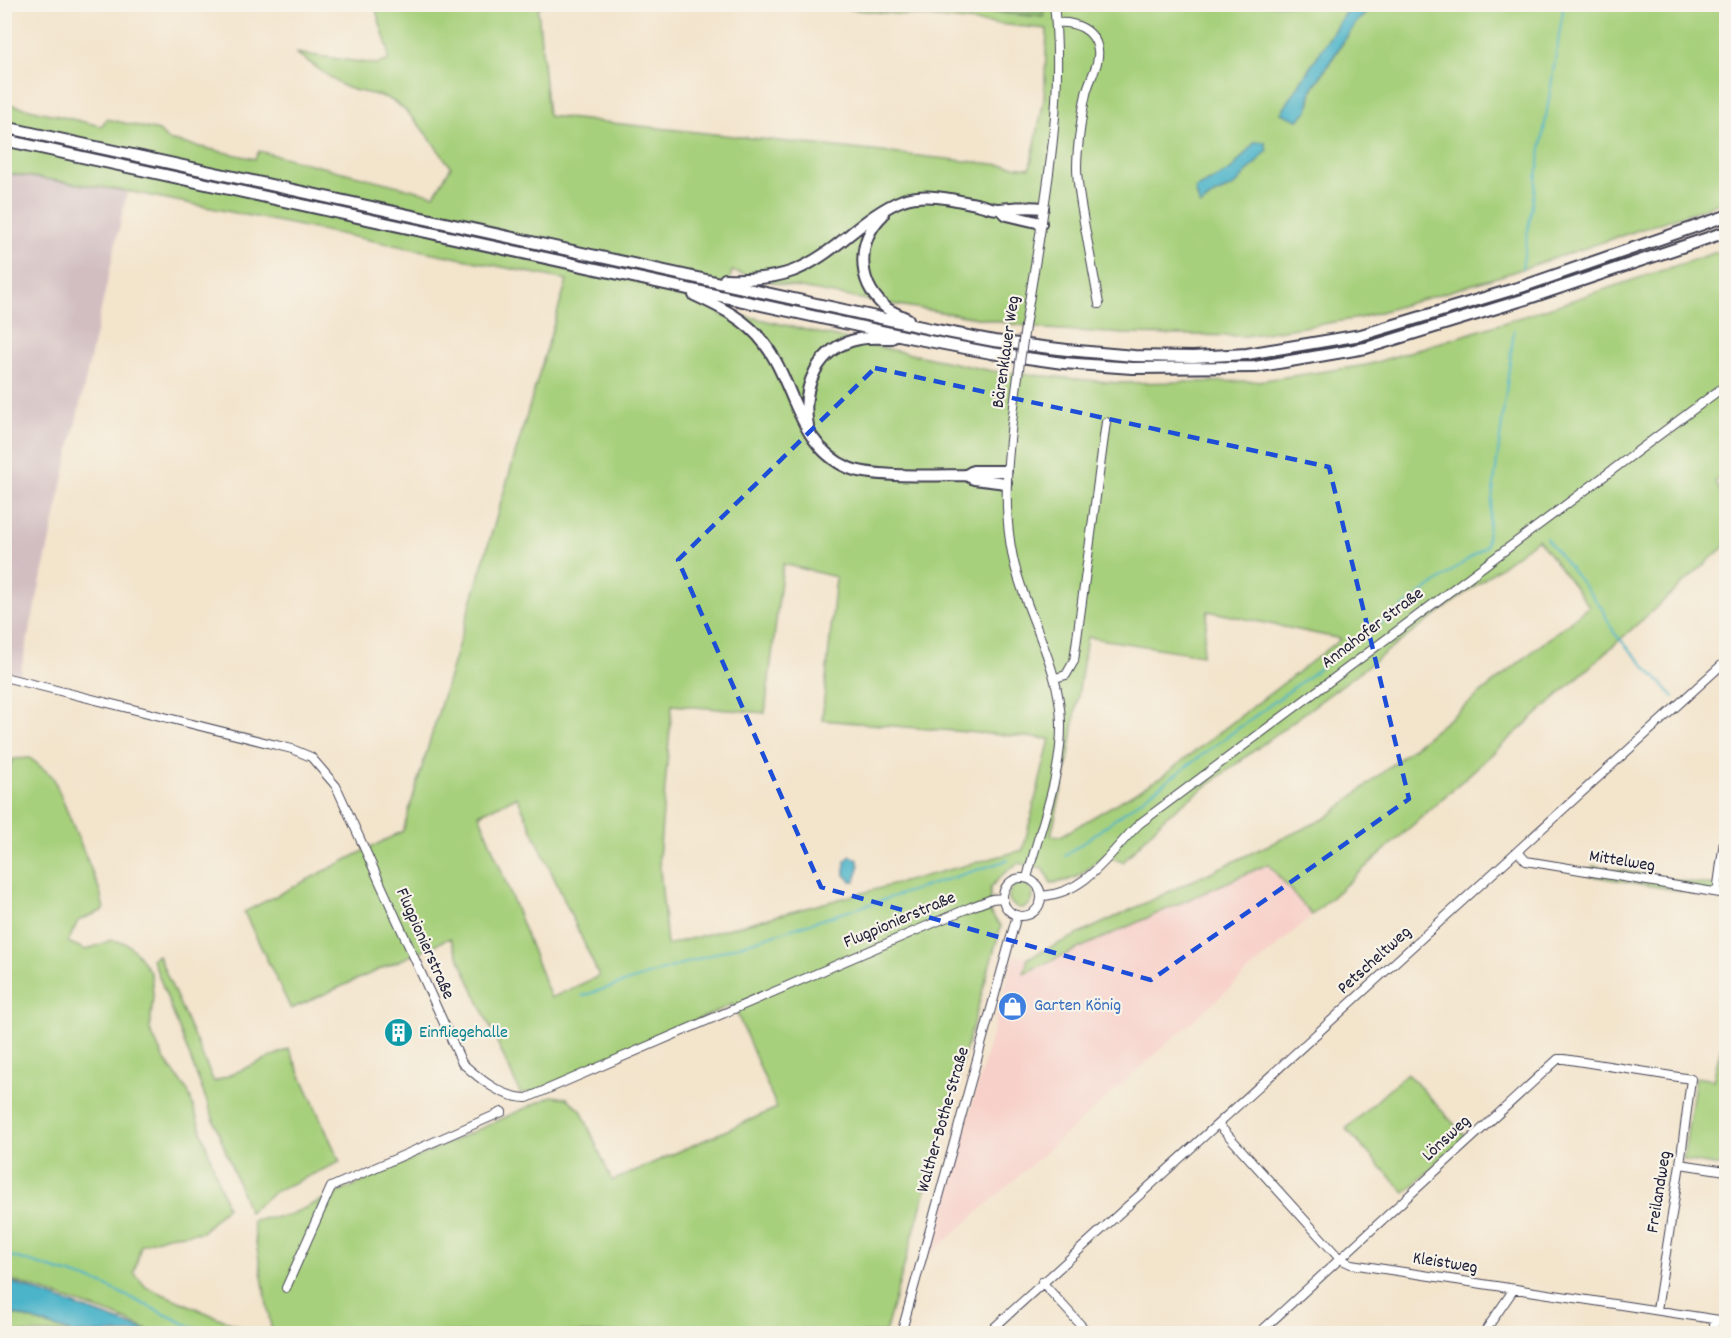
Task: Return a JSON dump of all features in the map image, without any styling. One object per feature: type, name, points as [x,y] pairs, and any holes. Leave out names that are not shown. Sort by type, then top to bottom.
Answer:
[{"type":"highway","points":[[4,127],[994,341],[1134,356],[1193,357],[1247,354],[1361,335],[1521,287],[1726,216]]},
{"type":"highway","points":[[4,140],[913,338],[1063,363],[1132,368],[1255,367],[1366,348],[1526,299],[1726,232]]},
{"type":"highway","points":[[694,277],[748,280],[767,279],[785,274],[823,256],[865,223],[901,201],[929,197],[999,209],[1043,208]]},
{"type":"highway","points":[[891,207],[878,219],[867,236],[862,256],[864,274],[871,292],[883,306],[930,328]]},
{"type":"highway","points":[[999,209],[1007,215],[1041,224]]},
{"type":"highway","points":[[674,286],[720,307],[751,327],[775,358],[809,432],[822,450],[837,462],[851,469],[872,474],[966,475],[974,479],[1006,483]]},
{"type":"highway","points":[[809,432],[806,415],[809,383],[826,356],[839,346],[858,339],[913,338]]},
{"type":"highway","points":[[966,475],[973,471],[1006,471]]},
{"type":"street","name":"Bärenklauer Weg","points":[[1027,878],[1057,770],[1061,722],[1055,678],[1023,593],[1013,557],[1006,471],[1052,146],[1058,84],[1054,4]]},
{"type":"street","points":[[1056,23],[1071,23],[1080,26],[1095,40],[1098,50],[1096,66],[1085,95],[1077,167],[1080,198],[1099,304]]},
{"type":"street","name":"Annahofer Straße","points":[[1042,896],[1052,895],[1076,886],[1092,875],[1139,824],[1726,385]]},
{"type":"street","points":[[1055,678],[1066,675],[1074,661],[1106,422]]},
{"type":"street","name":"Petscheltweg","points":[[987,1334],[1726,661]]},
{"type":"street","name":"Flugpionierstraße","points":[[4,677],[292,749],[311,757],[336,786],[462,1063],[481,1080],[518,1098],[527,1098],[971,907],[992,899],[1003,898]]},
{"type":"street","points":[[1717,892],[1726,827]]},
{"type":"street","name":"Mittelweg","points":[[1518,852],[1526,861],[1726,894]]},
{"type":"street","points":[[1020,878],[1027,878],[1037,884],[1042,896],[1035,912],[1027,916],[1017,915],[1008,910],[1003,898],[1010,882],[1020,878]]},
{"type":"street","name":"Walther-Bothe-Straße","points":[[901,1334],[1017,915]]},
{"type":"street","name":"Lönsweg","points":[[1258,1334],[1558,1059],[1691,1079]]},
{"type":"street","name":"Freilandweg","points":[[1657,1310],[1691,1079]]},
{"type":"street","points":[[286,1288],[331,1187],[502,1112]]},
{"type":"street","points":[[1218,1124],[1340,1259]]},
{"type":"street","points":[[1680,1164],[1726,1171]]},
{"type":"street","name":"Kleistweg","points":[[1340,1259],[1351,1264],[1726,1321]]},
{"type":"street","points":[[1042,1282],[1089,1334]]},
{"type":"street","points":[[1483,1334],[1514,1289]]},
{"type":"street","points":[[1712,1334],[1716,1320]]},
{"type":"highlighted area","points":[[875,368],[1329,467],[1409,799],[1151,980],[821,887],[678,560]]},
{"type":"shaded area","points":[[5,157],[129,184],[20,674],[5,671]]},
{"type":"shaded area","points":[[1268,864],[1312,915],[930,1255],[1014,955],[1028,958],[1024,973]]},
{"type":"green space","points":[[364,5],[543,5],[538,9],[548,116],[1030,168],[1044,100],[1047,29],[807,5],[915,5],[1043,17],[1043,5],[1350,5],[1282,113],[1308,110],[1312,90],[1355,24],[1366,13],[1362,5],[1726,5],[1726,201],[1507,274],[1360,318],[1245,336],[1125,334],[1045,329],[784,285],[732,271],[721,315],[755,318],[992,371],[1119,383],[1258,381],[1367,365],[1500,324],[1726,249],[1726,472],[1715,482],[1726,501],[1726,545],[1312,915],[1268,864],[1024,973],[1028,958],[1326,818],[1589,606],[1538,539],[1165,817],[1123,862],[1104,855],[1074,878],[1051,883],[1043,868],[1018,863],[1002,875],[990,888],[990,913],[1001,926],[885,1333],[272,1333],[252,1220],[287,1216],[552,1096],[567,1098],[581,1110],[612,1181],[777,1108],[733,1004],[536,1092],[520,1093],[450,938],[291,1009],[244,912],[403,831],[567,280],[132,192],[5,173],[4,103],[101,126],[107,119],[159,131],[168,140],[255,159],[259,151],[434,195],[451,167],[406,111],[384,97],[345,87],[295,53],[375,64],[388,61],[388,49],[375,7]],"holes":[[[1267,151],[1234,186],[1214,195],[1200,206],[1195,189]],[[783,564],[836,577],[822,720],[1050,739],[1023,850],[667,945],[659,858],[672,705],[765,713]],[[1208,611],[1341,639],[1160,778],[1061,836],[1051,835],[1067,767],[1087,637],[1202,655]],[[517,797],[599,976],[551,998],[479,814]]]},
{"type":"green space","points":[[915,5],[1043,5],[1044,17]]},
{"type":"green space","points":[[30,758],[53,777],[100,891],[104,910],[78,921],[68,942],[86,950],[111,940],[126,943],[137,953],[151,974],[153,995],[150,1030],[164,1059],[188,1091],[227,1207],[202,1232],[167,1236],[141,1245],[134,1273],[146,1287],[254,1333],[154,1333],[116,1316],[5,1278],[4,781],[13,759]]},
{"type":"green space","points":[[1593,866],[1726,888],[1726,898],[1585,875]]},
{"type":"green space","points":[[1021,884],[1029,888],[1033,896],[1029,904],[1021,908],[1013,904],[1009,896],[1013,888]]},
{"type":"green space","points":[[158,955],[214,1082],[289,1049],[340,1162],[276,1191],[249,1212],[152,958]]},
{"type":"green space","points":[[1726,1027],[1726,1167],[1683,1160],[1696,1077],[1713,1080]]},
{"type":"green space","points":[[1407,1073],[1466,1137],[1405,1193],[1346,1129]]},
{"type":"green space","points":[[4,1311],[73,1333],[5,1333]]},
{"type":"water","points":[[1350,5],[1361,5],[1367,12],[1355,24],[1312,89],[1308,110],[1298,120],[1281,113]]},
{"type":"water","points":[[1255,142],[1265,142],[1267,151],[1234,186],[1214,195],[1200,206],[1195,189],[1231,170]]},
{"type":"water","points":[[851,856],[858,860],[859,868],[855,881],[851,881],[845,875],[845,861]]},
{"type":"water","points":[[5,1280],[152,1333],[73,1333],[5,1311]]},
{"type":"waterway","points":[[1522,268],[1564,4]]},
{"type":"waterway","points":[[1065,856],[1486,546],[1514,330]]},
{"type":"waterway","points":[[1546,538],[1601,607],[1615,634],[1674,697]]},
{"type":"waterway","points":[[582,996],[1008,860]]},
{"type":"waterway","points":[[4,1254],[100,1283],[206,1334]]},
{"type":"place","name":"Garten König","points":[[1013,1006]]},
{"type":"place","name":"Einfliegehalle","points":[[398,1033]]}]
